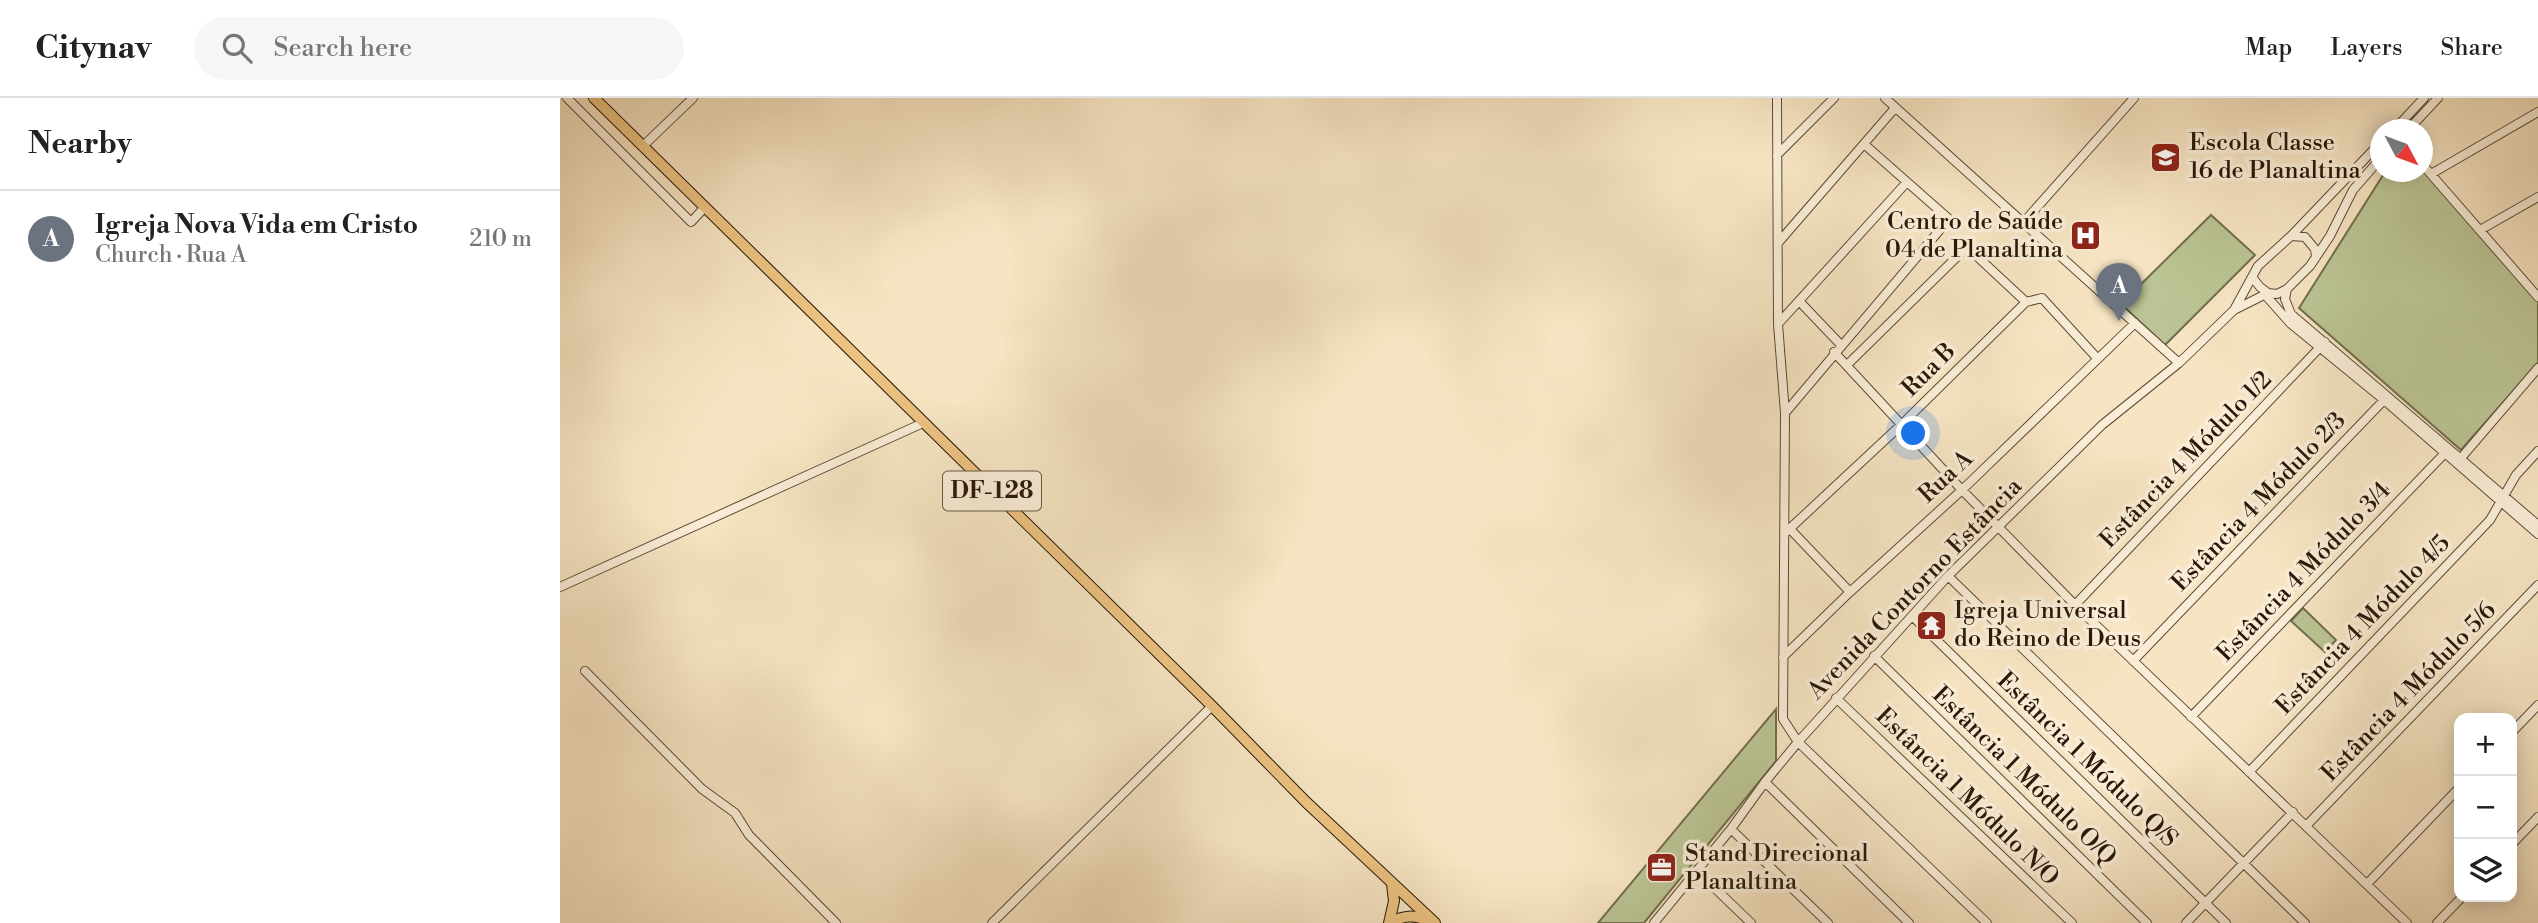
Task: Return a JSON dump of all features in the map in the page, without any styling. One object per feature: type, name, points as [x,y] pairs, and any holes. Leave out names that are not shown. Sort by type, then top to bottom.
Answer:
[{"type":"main road","name":"DF-128","points":[[594,98],[1212,706],[1306,802],[1434,923]]},
{"type":"main road","points":[[1389,923],[1394,901],[1392,883]]},
{"type":"main road","points":[[1389,923],[1412,915],[1434,923]]},
{"type":"street","points":[[567,98],[691,222],[705,207]]},
{"type":"street","points":[[643,146],[693,98]]},
{"type":"street","points":[[1777,98],[1778,324],[1788,531],[1783,719],[1798,742],[1987,923]]},
{"type":"street","points":[[1777,155],[1834,98]]},
{"type":"street","points":[[1885,98],[2179,363]]},
{"type":"street","points":[[2023,223],[2134,98]]},
{"type":"street","points":[[2404,119],[2424,98]]},
{"type":"street","points":[[2418,119],[2438,98]]},
{"type":"street","points":[[1778,243],[1895,107]]},
{"type":"street","points":[[2433,173],[2538,112]]},
{"type":"street","points":[[1784,412],[1949,219],[1864,144]]},
{"type":"street","name":"Avenida Contorno Estância","points":[[2234,310],[2258,266],[2370,154]]},
{"type":"street","points":[[2370,171],[2353,190],[2330,236],[2310,267],[2287,289],[2285,299],[2291,314],[2322,345],[2445,453],[2538,525]]},
{"type":"street","points":[[2433,176],[2534,286],[2538,297]]},
{"type":"street","points":[[1778,324],[1907,182]]},
{"type":"street","points":[[2480,230],[2538,197]]},
{"type":"street","points":[[2291,236],[2305,237],[2315,249],[2316,258]]},
{"type":"street","points":[[1847,365],[1967,247],[2026,302],[2042,298],[2097,358]]},
{"type":"street","points":[[2252,277],[2260,288],[2268,292],[2267,297],[2291,324],[2322,345],[2461,458],[2538,534]]},
{"type":"street","name":"Avenida Contorno Estância","points":[[1654,923],[1798,742],[1948,576],[2102,425],[2179,363],[2234,310],[2268,292],[2277,294],[2287,289]]},
{"type":"street","points":[[1799,301],[1841,345]]},
{"type":"street","name":"Rua B","points":[[1788,531],[2026,302]]},
{"type":"street","name":"Rua A","points":[[1783,657],[1962,490],[2134,323]]},
{"type":"street","name":"Estância 4 Módulo 1/2","points":[[2075,605],[2322,345]]},
{"type":"street","points":[[1834,352],[1962,490],[2075,605],[2407,923]]},
{"type":"street","points":[[2461,458],[2538,369]]},
{"type":"street","name":"Estância 4 Módulo 2/3","points":[[2133,660],[2384,400]]},
{"type":"street","points":[[560,587],[923,424]]},
{"type":"street","name":"Estância 4 Módulo 4/5","points":[[2249,772],[2490,520],[2502,498],[2538,451]]},
{"type":"street","points":[[2445,453],[2461,458]]},
{"type":"street","name":"Estância 4 Módulo 3/4","points":[[2191,716],[2445,453]]},
{"type":"street","points":[[1788,531],[1850,592]]},
{"type":"street","points":[[1948,576],[2305,923]]},
{"type":"street","name":"Estância 4 Módulo 5/6","points":[[2307,825],[2538,584]]},
{"type":"street","name":"Estância 1 Módulo Q/S","points":[[1912,615],[2226,923]]},
{"type":"street","name":"Estância 1 Módulo O/Q","points":[[1874,656],[2147,923]]},
{"type":"street","points":[[585,671],[702,789],[735,813],[749,835],[836,923]]},
{"type":"street","name":"Estância 1 Módulo N/O","points":[[1836,698],[2072,923]]},
{"type":"street","points":[[2517,727],[2538,705]]},
{"type":"street","points":[[992,923],[1212,706]]},
{"type":"street","points":[[1765,782],[1909,923]]},
{"type":"street","points":[[2367,884],[2454,793]]},
{"type":"street","points":[[2186,923],[2293,812]]},
{"type":"street","points":[[2517,839],[2538,817]]},
{"type":"street","points":[[1731,829],[1828,923]]},
{"type":"street","points":[[1697,871],[1751,923]]},
{"type":"street","points":[[2437,923],[2457,902]]},
{"type":"street","points":[[1661,915],[1670,923]]},
{"type":"green space","points":[[2433,181],[2538,301],[2538,363],[2461,450],[2299,308],[2379,182]]},
{"type":"green space","points":[[2211,215],[2255,255],[2165,345],[2121,304]]},
{"type":"green space","points":[[2303,608],[2336,640],[2325,652],[2291,621]]},
{"type":"green space","points":[[1776,709],[1776,761],[1644,923],[1598,923]]},
{"type":"place","name":"Escola Classe 16 de Planaltina","points":[[2166,157]]},
{"type":"place","name":"Centro de Saúde 04 de Planaltina","points":[[2086,236]]},
{"type":"place","name":"Igreja Nova Vida em Cristo","points":[[2119,321]]},
{"type":"place","name":"Igreja Universal do Reino de Deus","points":[[1931,625]]},
{"type":"place","name":"Stand Direcional Planaltina","points":[[1662,868]]}]
